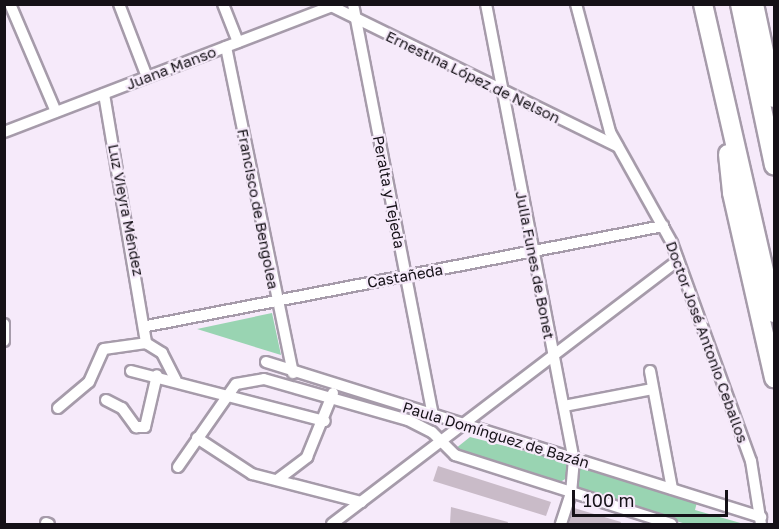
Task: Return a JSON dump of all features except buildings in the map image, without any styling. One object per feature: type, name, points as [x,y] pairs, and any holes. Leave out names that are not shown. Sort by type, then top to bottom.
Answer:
[{"type":"highway","points":[[703,4],[774,314]]},
{"type":"highway","points":[[740,4],[774,165]]},
{"type":"highway","points":[[754,4],[774,98]]},
{"type":"highway","points":[[721,86],[732,193],[774,378]]},
{"type":"street","points":[[10,4],[56,112]]},
{"type":"street","points":[[119,4],[147,77]]},
{"type":"street","points":[[223,4],[238,42]]},
{"type":"street","name":"Peralta y Tejeda","points":[[353,4],[433,414]]},
{"type":"street","name":"Julia Funes de Bonet","points":[[486,4],[552,355],[574,459],[571,493],[561,525]]},
{"type":"street","name":"Doctor José Antonio Ceballos","points":[[576,4],[616,146],[663,226],[678,260],[753,468],[761,521]]},
{"type":"street","name":"Juana Manso","points":[[4,132],[332,5]]},
{"type":"street","name":"Ernestina López de Nelson","points":[[332,5],[356,21],[616,146]]},
{"type":"street","name":"Francisco de Bengolea","points":[[225,47],[291,370],[300,388]]},
{"type":"street","name":"Luz Vieyra Méndez","points":[[104,94],[147,326],[146,343]]},
{"type":"street","name":"Castañeda","points":[[147,326],[663,226]]},
{"type":"street","points":[[332,525],[678,260]]},
{"type":"street","points":[[4,324],[4,341]]},
{"type":"street","points":[[58,408],[89,382],[104,348],[146,343],[162,354],[176,380]]},
{"type":"street","name":"Paula Domínguez de Bazán","points":[[266,362],[672,489],[761,521]]},
{"type":"street","points":[[131,371],[157,375],[227,393],[325,421]]},
{"type":"street","points":[[650,371],[672,489]]},
{"type":"street","points":[[106,399],[122,408],[136,427],[145,427],[157,375]]},
{"type":"street","name":"Paula Domínguez de Bazán","points":[[227,393],[236,384],[264,379],[408,420],[441,441],[455,455],[671,525]]},
{"type":"street","points":[[277,480],[307,457],[325,421],[334,384]]},
{"type":"street","points":[[564,406],[652,388]]},
{"type":"street","points":[[178,467],[227,393]]},
{"type":"street","points":[[197,438],[241,469],[361,502]]},
{"type":"green space","points":[[272,313],[281,355],[197,329]]},
{"type":"green space","points":[[470,437],[567,462],[567,478],[555,485],[455,449]]},
{"type":"green space","points":[[584,467],[697,502],[695,510],[744,524],[686,524],[584,493],[576,487],[578,468]]}]
